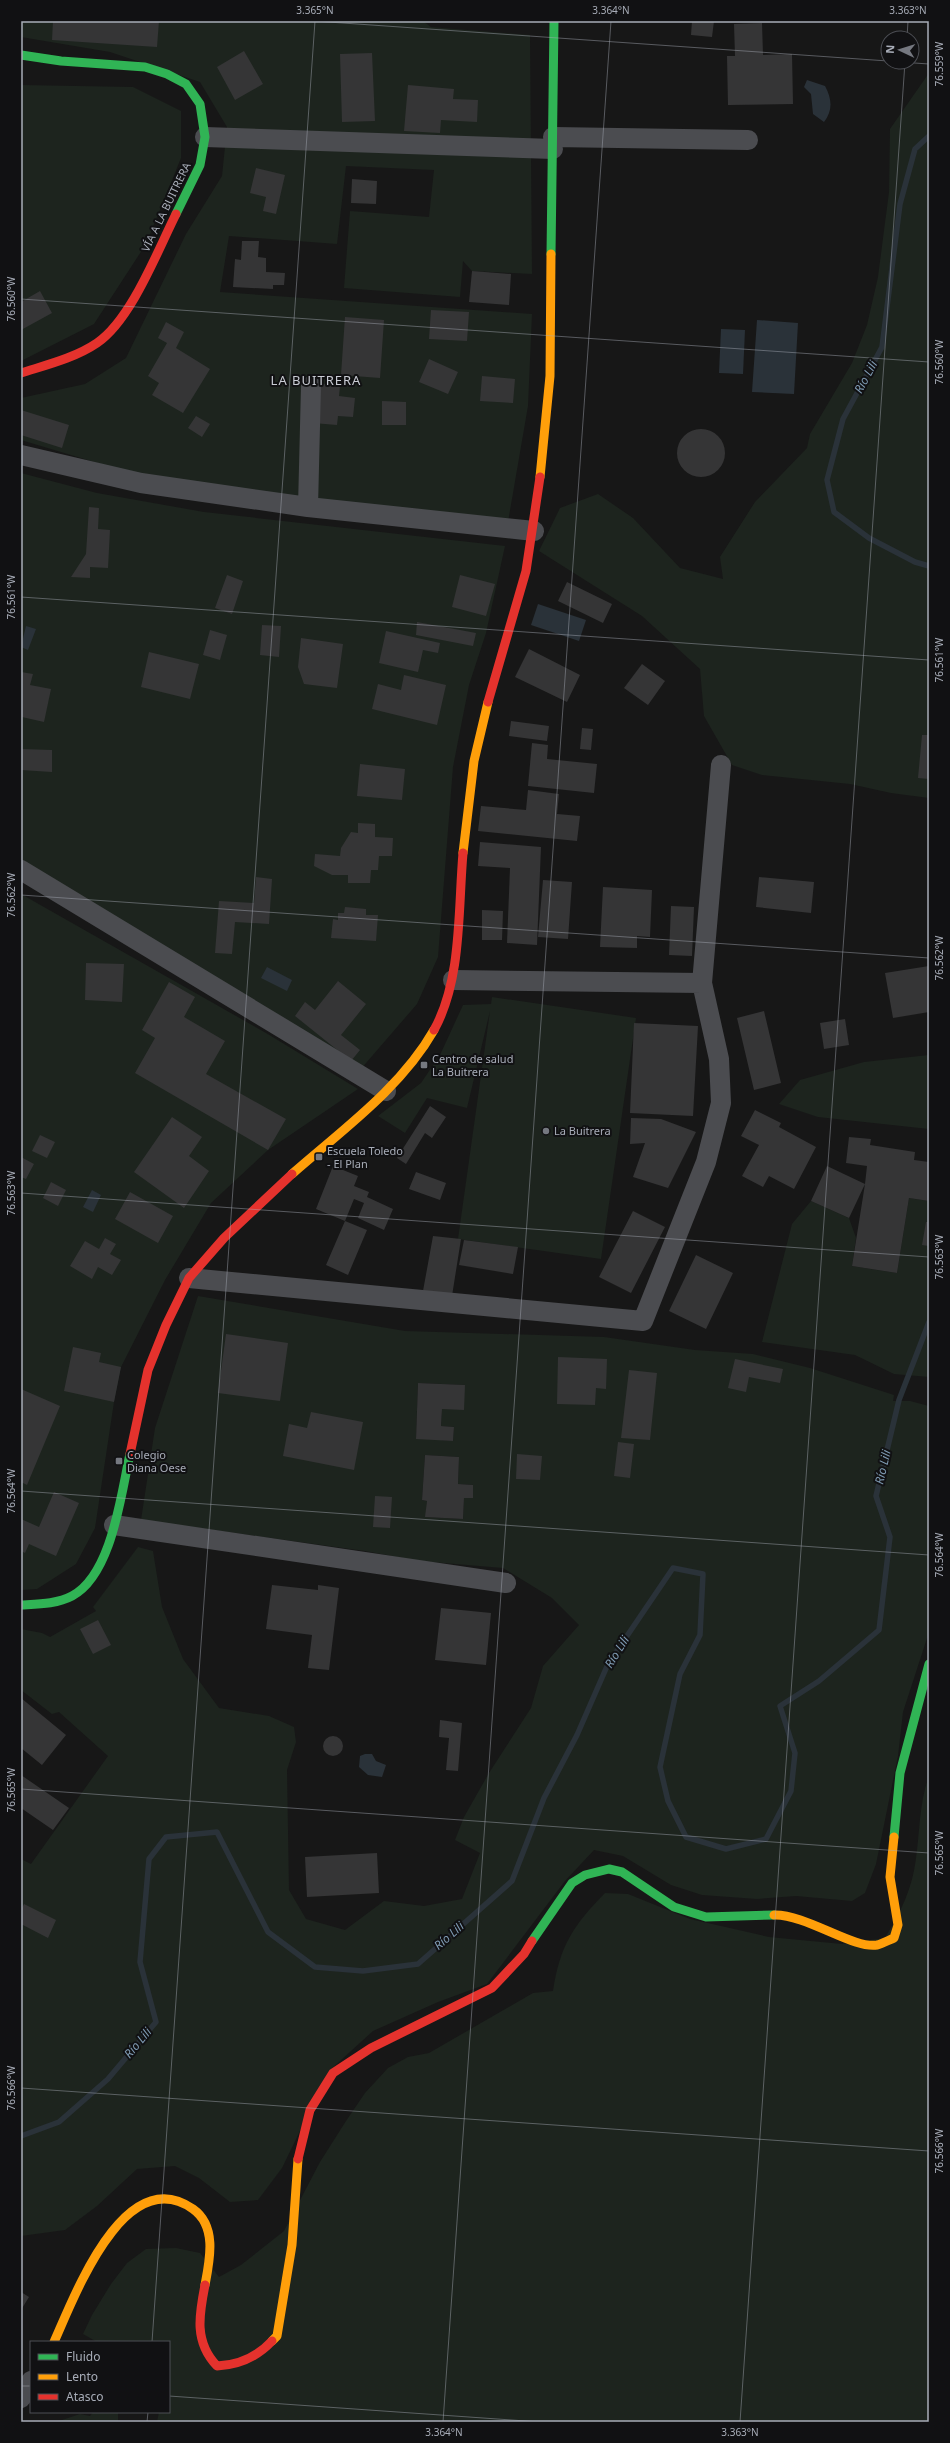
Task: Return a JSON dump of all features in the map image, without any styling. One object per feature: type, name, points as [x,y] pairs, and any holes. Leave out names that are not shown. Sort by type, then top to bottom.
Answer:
[{"type":"street","points":[[24,1606],[52,1604],[72,1596],[87,1585],[96,1574],[114,1526],[148,1370],[166,1325],[188,1278],[224,1238],[256,1206],[386,1091],[421,1053],[444,1012],[453,980],[463,847],[474,762],[482,722],[526,571],[534,531],[550,376],[554,21]]},
{"type":"street","name":"VÍA A LA BUITRERA","points":[[21,55],[61,61],[145,67],[167,74],[186,84],[200,104],[205,137],[200,165],[149,269],[118,325],[97,343],[64,359],[21,373]]},
{"type":"street","points":[[205,137],[553,143],[748,140]]},
{"type":"street","points":[[308,507],[311,386]]},
{"type":"street","points":[[21,455],[141,483],[308,507],[534,531]]},
{"type":"street","points":[[188,1278],[643,1321],[706,1162],[721,1104],[720,1059],[702,983],[721,765]]},
{"type":"street","points":[[21,870],[386,1091]]},
{"type":"street","points":[[453,980],[702,983]]},
{"type":"street","points":[[114,1526],[506,1583]]},
{"type":"street","points":[[54,2341],[105,2238],[128,2212],[152,2200],[183,2201],[205,2218],[212,2242],[200,2316],[200,2338],[207,2355],[217,2366],[234,2365],[261,2353],[277,2336],[292,2246],[296,2166],[310,2110],[333,2073],[370,2048],[492,1988],[524,1954],[572,1883],[585,1875],[609,1869],[622,1872],[674,1907],[706,1917],[785,1915],[816,1925],[857,1942],[876,1945],[894,1938],[898,1925],[890,1877],[900,1773],[929,1664]]},
{"type":"street","points":[[21,2398],[30,2383]]},
{"type":"shaded area","points":[[21,21],[423,21],[431,27],[530,35],[532,274],[472,271],[463,261],[460,297],[344,288],[350,211],[429,217],[434,170],[346,166],[337,244],[229,236],[220,292],[532,314],[528,406],[508,522],[203,485],[121,470],[21,440],[21,398],[85,384],[126,358],[186,234],[222,176],[227,127],[200,82],[110,52],[21,37]]},
{"type":"shaded area","points":[[929,73],[929,798],[891,793],[850,784],[762,775],[732,765],[704,716],[700,669],[642,616],[539,551],[560,508],[598,494],[633,518],[680,568],[723,579],[720,557],[755,502],[807,448],[810,434],[852,363],[867,325],[878,277],[889,192],[890,129]]},
{"type":"shaded area","points":[[807,80],[825,86],[830,100],[830,109],[824,122],[813,114],[811,94],[804,87]]},
{"type":"shaded area","points":[[21,85],[133,87],[181,111],[181,158],[146,244],[94,324],[21,361]]},
{"type":"shaded area","points":[[757,320],[798,323],[794,394],[752,392]]},
{"type":"shaded area","points":[[721,329],[745,330],[743,374],[719,373]]},
{"type":"shaded area","points":[[21,473],[97,493],[204,512],[505,546],[486,633],[469,685],[453,767],[438,957],[417,1004],[360,1070],[21,859]]},
{"type":"shaded area","points":[[538,604],[586,620],[579,641],[531,625]]},
{"type":"shaded area","points":[[26,626],[36,629],[28,650],[21,647]]},
{"type":"shaded area","points":[[21,894],[266,1033],[358,1089],[268,1150],[211,1203],[165,1280],[121,1367],[114,1402],[95,1528],[76,1564],[37,1589],[21,1590]]},
{"type":"shaded area","points":[[267,967],[292,980],[287,991],[261,978]]},
{"type":"shaded area","name":"La Buitrera","points":[[492,997],[636,1018],[601,1259],[458,1239],[490,1011],[467,1108],[427,1098],[405,1133],[378,1116],[421,1083],[440,1055],[463,1005],[491,1004]]},
{"type":"shaded area","points":[[929,1055],[929,1129],[818,1117],[779,1104],[800,1080],[864,1062]]},
{"type":"shaded area","points":[[92,1190],[101,1195],[93,1212],[83,1207]]},
{"type":"shaded area","points":[[909,1198],[929,1201],[929,1377],[894,1374],[855,1355],[762,1342],[792,1224],[811,1201],[849,1218],[856,1238],[852,1266],[897,1273]]},
{"type":"shaded area","points":[[198,1296],[405,1331],[604,1337],[695,1350],[753,1354],[810,1368],[894,1395],[893,1401],[910,1401],[929,1406],[929,1632],[903,1712],[898,1756],[876,1864],[865,1893],[852,1901],[796,1896],[757,1899],[702,1895],[671,1885],[623,1856],[594,1850],[565,1881],[487,1984],[438,2002],[373,2031],[329,2071],[282,2168],[258,2200],[230,2202],[199,2178],[175,2166],[137,2169],[97,2206],[65,2230],[21,2236],[21,1859],[31,1864],[108,1756],[59,1712],[52,1714],[21,1690],[21,1629],[42,1633],[50,1637],[96,1611],[93,1607],[138,1547],[153,1551],[162,1607],[183,1659],[219,1708],[269,1716],[294,1727],[296,1742],[287,1770],[289,1890],[306,1919],[345,1930],[384,1901],[424,1906],[462,1899],[480,1853],[455,1840],[464,1817],[489,1773],[531,1708],[543,1666],[579,1625],[552,1598],[503,1568],[419,1561],[365,1551],[141,1520],[155,1428]],"holes":[[[418,1383],[465,1385],[442,1409],[441,1426],[454,1427],[453,1441],[416,1438]],[[425,1455],[459,1457],[458,1484],[473,1485],[473,1498],[464,1498],[463,1519],[426,1517],[427,1501],[422,1500]]]},
{"type":"shaded area","points":[[372,1754],[376,1761],[386,1765],[382,1777],[368,1775],[359,1767],[360,1756]]},
{"type":"shaded area","points":[[929,1776],[929,2422],[157,2422],[159,2413],[170,2413],[170,2341],[95,2341],[83,2334],[92,2315],[111,2284],[127,2263],[146,2249],[176,2248],[200,2253],[219,2277],[241,2265],[284,2231],[320,2162],[346,2121],[365,2093],[388,2068],[408,2057],[429,2053],[533,1993],[553,1991],[564,1948],[576,1926],[605,1893],[628,1894],[690,1919],[769,1937],[842,1944],[885,1938],[901,1909],[912,1880],[923,1796]]},
{"type":"shaded area","points":[[92,2413],[118,2413],[118,2422],[56,2422],[80,2414],[90,2416]]},
{"type":"building","points":[[53,21],[159,21],[157,47],[52,40]]},
{"type":"building","points":[[692,21],[714,21],[712,37],[691,35]]},
{"type":"building","points":[[762,23],[763,55],[792,54],[793,104],[728,105],[727,56],[735,56],[734,24]]},
{"type":"building","points":[[244,51],[263,84],[235,100],[217,67]]},
{"type":"building","points":[[372,53],[375,121],[342,122],[340,54]]},
{"type":"building","points":[[408,85],[454,89],[453,99],[478,100],[477,122],[441,120],[440,133],[404,131]]},
{"type":"building","points":[[256,168],[285,175],[276,214],[263,211],[266,197],[250,193]]},
{"type":"building","points":[[352,179],[377,181],[376,204],[351,203]]},
{"type":"building","points":[[242,241],[259,241],[258,257],[266,258],[266,272],[285,273],[284,285],[273,285],[273,289],[233,287],[235,259],[241,260]]},
{"type":"building","points":[[472,271],[511,274],[509,305],[469,302]]},
{"type":"building","points":[[40,291],[52,313],[21,330],[21,302]]},
{"type":"building","points":[[431,310],[469,312],[467,341],[429,339]]},
{"type":"building","points":[[345,317],[384,320],[380,378],[341,375]]},
{"type":"building","points":[[166,322],[184,332],[176,348],[210,369],[183,413],[152,395],[159,383],[148,376],[167,343],[158,338]]},
{"type":"building","points":[[429,359],[458,372],[448,394],[419,382]]},
{"type":"building","points":[[482,376],[515,379],[513,403],[480,401]]},
{"type":"building","points":[[318,383],[340,386],[339,396],[355,398],[353,417],[338,416],[337,425],[313,423]]},
{"type":"building","points":[[382,401],[406,402],[406,425],[382,425]]},
{"type":"building","points":[[21,410],[69,425],[62,448],[21,435]]},
{"type":"building","points":[[196,416],[210,424],[202,437],[188,428]]},
{"type":"building","points":[[701,429],[710,431],[718,436],[723,444],[725,453],[723,462],[718,470],[710,475],[701,477],[692,475],[684,470],[679,462],[677,453],[679,444],[684,436],[692,431]]},
{"type":"building","points":[[89,507],[99,508],[98,529],[110,530],[108,568],[90,567],[90,578],[71,577],[86,554]]},
{"type":"building","points":[[227,575],[243,581],[232,614],[215,608]]},
{"type":"building","points":[[460,575],[495,584],[486,616],[452,607]]},
{"type":"building","points":[[567,582],[612,604],[603,623],[558,601]]},
{"type":"building","points":[[417,622],[476,633],[473,646],[416,635]]},
{"type":"building","points":[[262,625],[281,626],[279,657],[260,655]]},
{"type":"building","points":[[210,630],[227,635],[220,660],[203,655]]},
{"type":"building","points":[[386,631],[440,643],[438,653],[423,650],[418,672],[379,663]]},
{"type":"building","points":[[301,638],[343,644],[337,688],[304,684],[298,667]]},
{"type":"building","points":[[529,649],[580,675],[567,702],[515,677]]},
{"type":"building","points":[[149,652],[199,664],[190,699],[141,687]]},
{"type":"building","points":[[642,664],[665,681],[648,705],[624,688]]},
{"type":"building","points":[[21,672],[33,674],[30,685],[51,689],[44,722],[22,717],[21,721]]},
{"type":"building","points":[[404,675],[446,685],[437,725],[372,709],[378,684],[401,690]]},
{"type":"building","points":[[511,721],[549,726],[547,741],[509,736]]},
{"type":"building","points":[[582,728],[593,729],[591,750],[580,749]]},
{"type":"building","points":[[922,735],[929,735],[929,779],[918,778]]},
{"type":"building","points":[[532,743],[548,745],[547,759],[597,764],[594,793],[528,786]]},
{"type":"building","points":[[21,749],[52,750],[52,772],[21,770]]},
{"type":"building","points":[[360,764],[405,769],[402,800],[357,796]]},
{"type":"building","points":[[528,790],[559,794],[557,814],[580,816],[577,841],[478,831],[481,806],[526,810]]},
{"type":"building","points":[[358,823],[375,824],[375,837],[393,838],[392,856],[379,856],[378,870],[371,870],[370,883],[348,883],[348,875],[332,875],[314,866],[315,854],[340,856],[341,848],[351,832],[358,833]]},
{"type":"building","points":[[480,842],[541,847],[537,945],[507,943],[510,868],[478,866]]},
{"type":"building","points":[[256,877],[272,879],[269,924],[235,922],[232,954],[215,953],[219,901],[254,903]]},
{"type":"building","points":[[759,877],[814,882],[811,913],[756,907]]},
{"type":"building","points":[[543,880],[572,882],[568,939],[538,937]]},
{"type":"building","points":[[603,887],[652,890],[650,937],[637,936],[637,948],[600,947]]},
{"type":"building","points":[[671,906],[694,907],[692,956],[669,955]]},
{"type":"building","points":[[345,907],[366,909],[366,915],[378,915],[376,941],[331,938],[333,919],[338,920],[338,913],[344,913]]},
{"type":"building","points":[[482,910],[503,911],[502,940],[482,940]]},
{"type":"building","points":[[86,963],[124,964],[122,1002],[85,1000]]},
{"type":"building","points":[[929,966],[929,1012],[893,1018],[885,973]]},
{"type":"building","points":[[338,981],[366,1004],[341,1035],[360,1050],[351,1061],[295,1016],[305,1002],[315,1010]]},
{"type":"building","points":[[169,982],[195,997],[184,1017],[225,1041],[206,1074],[286,1119],[268,1150],[135,1073],[155,1038],[142,1030]]},
{"type":"building","points":[[764,1011],[781,1083],[754,1090],[737,1018]]},
{"type":"building","points":[[845,1019],[849,1045],[824,1049],[820,1023]]},
{"type":"building","points":[[634,1023],[698,1026],[693,1116],[630,1113]]},
{"type":"building","points":[[430,1106],[446,1117],[432,1138],[425,1133],[406,1164],[397,1158]]},
{"type":"building","points":[[755,1110],[781,1123],[779,1127],[816,1147],[794,1189],[769,1176],[763,1187],[742,1176],[759,1145],[741,1136]]},
{"type":"building","points":[[172,1117],[202,1137],[189,1156],[209,1171],[184,1208],[134,1172]]},
{"type":"building","points":[[631,1118],[661,1119],[696,1132],[668,1188],[633,1177],[645,1143],[630,1144]]},
{"type":"building","points":[[40,1135],[55,1142],[47,1158],[32,1151]]},
{"type":"building","points":[[849,1137],[871,1139],[870,1145],[915,1152],[914,1160],[929,1162],[929,1201],[909,1198],[897,1273],[852,1266],[867,1166],[846,1163]]},
{"type":"building","points":[[21,1157],[34,1164],[26,1179],[21,1177]]},
{"type":"building","points":[[333,1166],[358,1176],[354,1186],[369,1192],[367,1197],[393,1209],[384,1230],[358,1218],[364,1203],[354,1199],[345,1221],[316,1209]]},
{"type":"building","points":[[827,1166],[865,1184],[849,1218],[811,1201]]},
{"type":"building","points":[[416,1172],[446,1183],[440,1200],[409,1189]]},
{"type":"building","points":[[51,1182],[66,1190],[58,1206],[43,1198]]},
{"type":"building","points":[[130,1192],[173,1216],[158,1243],[115,1219]]},
{"type":"building","points":[[633,1211],[665,1227],[631,1293],[599,1277]]},
{"type":"building","points":[[345,1221],[367,1230],[348,1275],[326,1265]]},
{"type":"building","points":[[926,1222],[929,1222],[929,1246],[922,1245]]},
{"type":"building","points":[[433,1236],[461,1239],[452,1296],[423,1291]]},
{"type":"building","points":[[105,1238],[116,1244],[110,1254],[121,1260],[112,1275],[98,1267],[92,1279],[70,1266],[85,1241],[99,1249]]},
{"type":"building","points":[[464,1240],[518,1247],[513,1274],[459,1265]]},
{"type":"building","points":[[696,1255],[733,1273],[706,1329],[669,1311]]},
{"type":"building","points":[[226,1334],[288,1343],[280,1401],[218,1393]]},
{"type":"building","points":[[73,1347],[101,1353],[99,1362],[121,1367],[114,1402],[64,1391]]},
{"type":"building","points":[[558,1357],[607,1359],[606,1389],[596,1388],[595,1405],[557,1404]]},
{"type":"building","points":[[735,1359],[783,1369],[780,1383],[749,1377],[746,1392],[728,1388]]},
{"type":"building","points":[[629,1370],[657,1373],[650,1440],[621,1438]]},
{"type":"building","points":[[418,1383],[465,1385],[464,1410],[442,1409],[441,1426],[454,1427],[453,1441],[416,1439]]},
{"type":"building","points":[[21,1389],[60,1406],[27,1485],[21,1482]]},
{"type":"building","points":[[311,1412],[363,1422],[354,1470],[283,1456],[289,1424],[307,1428]]},
{"type":"building","points":[[618,1442],[634,1444],[630,1478],[614,1476]]},
{"type":"building","points":[[517,1454],[542,1456],[540,1480],[516,1479]]},
{"type":"building","points":[[425,1455],[459,1457],[458,1484],[473,1485],[473,1498],[464,1498],[463,1519],[425,1517],[427,1501],[422,1500]]},
{"type":"building","points":[[54,1492],[79,1503],[56,1556],[29,1544],[25,1553],[21,1551],[21,1519],[39,1527]]},
{"type":"building","points":[[375,1496],[392,1497],[390,1528],[373,1527]]},
{"type":"building","points":[[272,1585],[318,1590],[318,1585],[339,1588],[329,1670],[308,1668],[312,1635],[266,1629]]},
{"type":"building","points":[[441,1608],[491,1613],[486,1665],[435,1660]]},
{"type":"building","points":[[98,1620],[111,1645],[93,1654],[80,1629]]},
{"type":"building","points":[[21,1698],[66,1735],[42,1765],[21,1748]]},
{"type":"building","points":[[440,1720],[462,1723],[458,1771],[446,1770],[449,1738],[439,1737]]},
{"type":"building","points":[[333,1736],[340,1739],[343,1746],[340,1753],[333,1756],[326,1753],[323,1746],[326,1739]]},
{"type":"building","points":[[21,1775],[69,1808],[53,1830],[21,1808]]},
{"type":"building","points":[[377,1853],[379,1893],[307,1897],[305,1857]]},
{"type":"building","points":[[24,1904],[56,1920],[48,1938],[21,1924],[21,1910]]},
{"type":"building","points":[[21,2292],[29,2297],[21,2310]]},
{"type":"waterway","name":"Río Lili","points":[[929,136],[915,149],[900,204],[882,347],[843,419],[827,480],[834,512],[869,538],[915,562],[929,566]]},
{"type":"waterway","name":"Río Lili","points":[[21,2136],[59,2122],[108,2079],[156,2022],[140,1962],[149,1859],[166,1837],[217,1832],[268,1932],[315,1967],[363,1971],[418,1964],[512,1881],[544,1798],[577,1735],[608,1664],[673,1568],[703,1574],[700,1635],[680,1674],[660,1767],[668,1801],[686,1837],[726,1849],[766,1839],[791,1791],[795,1753],[780,1706],[819,1681],[879,1630],[890,1537],[876,1496],[899,1400],[929,1322]]},
{"type":"traffic: fast","points":[[551,254],[554,21]]},
{"type":"traffic: fast","points":[[21,55],[61,61],[145,67],[167,74],[186,84],[200,104],[205,137],[200,165],[176,214]]},
{"type":"traffic: fast","points":[[21,1605],[47,1603],[66,1599],[86,1586],[97,1571],[113,1532],[130,1454]]},
{"type":"traffic: fast","points":[[894,1837],[900,1773],[929,1664]]},
{"type":"traffic: fast","points":[[532,1941],[572,1883],[585,1875],[609,1869],[622,1872],[674,1907],[706,1917],[774,1915]]},
{"type":"traffic: slow","points":[[540,477],[550,376],[551,254]]},
{"type":"traffic: slow","points":[[463,853],[474,761],[488,702]]},
{"type":"traffic: slow","points":[[292,1174],[388,1089],[405,1071],[434,1030]]},
{"type":"traffic: slow","points":[[774,1915],[787,1916],[800,1920],[855,1942],[867,1945],[877,1945],[894,1938],[898,1925],[890,1877],[894,1837]]},
{"type":"traffic: slow","points":[[272,2341],[277,2336],[292,2245],[298,2159]]},
{"type":"traffic: slow","points":[[54,2341],[74,2296],[105,2241],[124,2218],[145,2203],[168,2199],[193,2209],[201,2216],[206,2224],[210,2244],[209,2265],[205,2285]]},
{"type":"traffic: jam","points":[[21,373],[60,361],[79,353],[97,343],[109,332],[132,302],[152,265],[176,214]]},
{"type":"traffic: jam","points":[[488,702],[526,571],[540,477]]},
{"type":"traffic: jam","points":[[434,1030],[450,989],[454,967],[459,921],[463,853]]},
{"type":"traffic: jam","points":[[130,1454],[148,1370],[166,1325],[189,1278],[224,1238],[292,1174]]},
{"type":"traffic: jam","points":[[298,2159],[310,2110],[333,2073],[371,2048],[492,1988],[524,1954],[532,1941]]},
{"type":"traffic: jam","points":[[205,2285],[201,2307],[200,2328],[205,2347],[217,2366],[233,2364],[254,2356],[272,2341]]},
{"type":"place","name":"Centro de salud La Buitrera","points":[[424,1065]]},
{"type":"place","name":"La Buitrera","points":[[546,1131]]},
{"type":"place","name":"Escuela Toledo - El Plan","points":[[319,1157]]},
{"type":"place","name":"Colegio Diana Oese","points":[[119,1461]]},
{"type":"district","name":"LA BUITRERA","points":[[316,380]]}]
